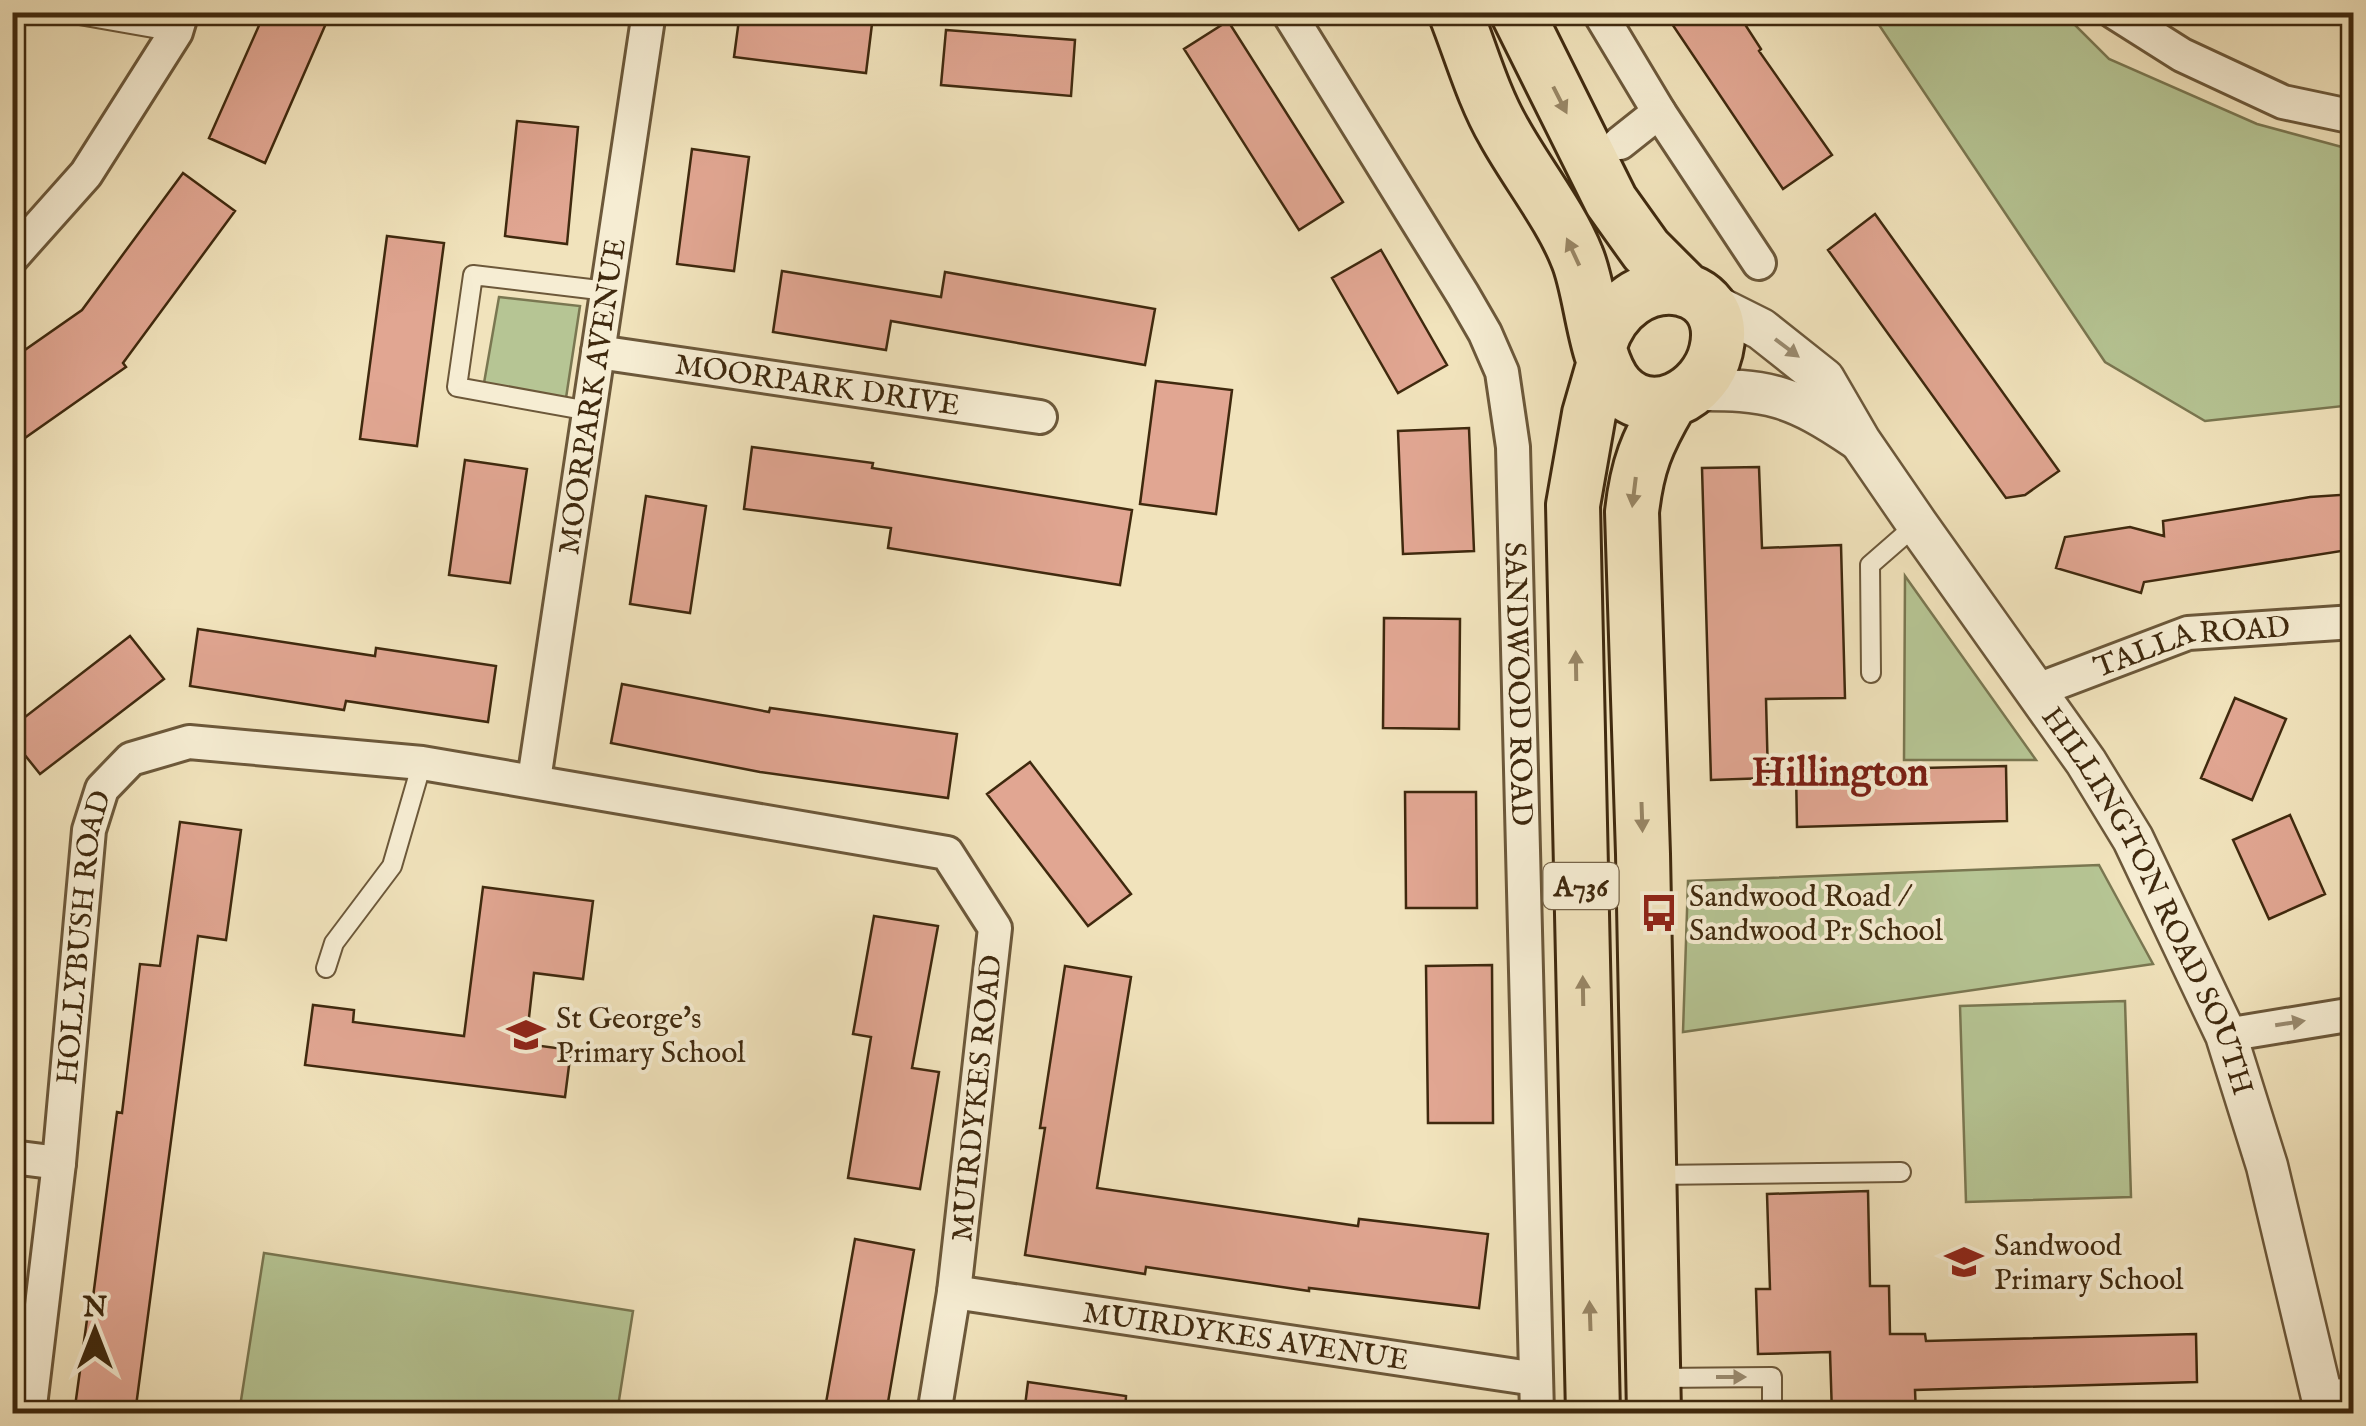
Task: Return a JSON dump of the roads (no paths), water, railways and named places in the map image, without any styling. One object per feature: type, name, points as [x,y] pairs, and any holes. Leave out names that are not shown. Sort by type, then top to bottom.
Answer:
[{"type":"main road","points":[[1456,12],[1501,128],[1578,257],[1602,354],[1616,386],[1635,399],[1655,404],[1681,397],[1711,367],[1719,335],[1715,316],[1646,250],[1611,200],[1517,12]]},
{"type":"main road","points":[[1602,354],[1612,316],[1633,297],[1667,288],[1695,295]]},
{"type":"main road","name":"SANDWOOD ROAD","points":[[1593,1414],[1573,505],[1602,354]]},
{"type":"main road","name":"A736","points":[[1653,1396],[1632,512],[1637,471],[1649,438],[1681,397]]},
{"type":"street","name":"MOORPARK AVENUE","points":[[534,780],[649,12]]},
{"type":"street","name":"SANDWOOD ROAD","points":[[1288,12],[1485,333],[1502,372],[1513,447],[1537,1414]]},
{"type":"street","points":[[1599,12],[1658,112],[1759,264]]},
{"type":"street","points":[[2114,12],[2182,55],[2283,102],[2354,117]]},
{"type":"street","points":[[12,257],[86,174],[179,22]]},
{"type":"street","points":[[1620,142],[1658,112]]},
{"type":"street","name":"HILLINGTON ROAD SOUTH","points":[[1695,295],[1761,328],[1824,379],[1860,441],[2086,762],[2133,839],[2226,1035],[2334,1402]]},
{"type":"street","name":"MOORPARK DRIVE","points":[[598,352],[1040,417]]},
{"type":"street","name":"HILLINGTON ROAD SOUTH","points":[[1681,397],[1742,390],[1782,396],[1860,441]]},
{"type":"street","name":"TALLA ROAD","points":[[2035,691],[2188,633],[2354,622]]},
{"type":"street","name":"HOLLYBUSH ROAD","points":[[29,1414],[59,1163],[90,830],[102,789],[130,758],[189,742],[422,763],[534,780]]},
{"type":"street","name":"MUIRDYKES ROAD","points":[[534,780],[947,853],[995,928],[954,1292],[934,1414]]},
{"type":"street","points":[[2226,1035],[2354,1014]]},
{"type":"street","points":[[12,1157],[59,1163]]},
{"type":"street","name":"MUIRDYKES AVENUE","points":[[954,1292],[1536,1380]]},
{"type":"lane","points":[[62,12],[179,22]]},
{"type":"lane","points":[[590,411],[457,387],[470,294],[473,276],[607,291]]},
{"type":"lane","points":[[1871,673],[1870,565],[1917,524]]},
{"type":"lane","points":[[326,968],[334,944],[392,866],[422,763]]},
{"type":"lane","points":[[1649,1175],[1901,1172]]},
{"type":"lane","points":[[1653,1396],[1772,1377],[1772,1414]]},
{"type":"place","name":"Sandwood Road / Sandwood Pr School","points":[[1659,913]]},
{"type":"place","name":"St George's Primary School","points":[[526,1035]]},
{"type":"place","name":"Sandwood Primary School","points":[[1964,1262]]},
{"type":"district","name":"Hillington","points":[[1840,771]]}]
